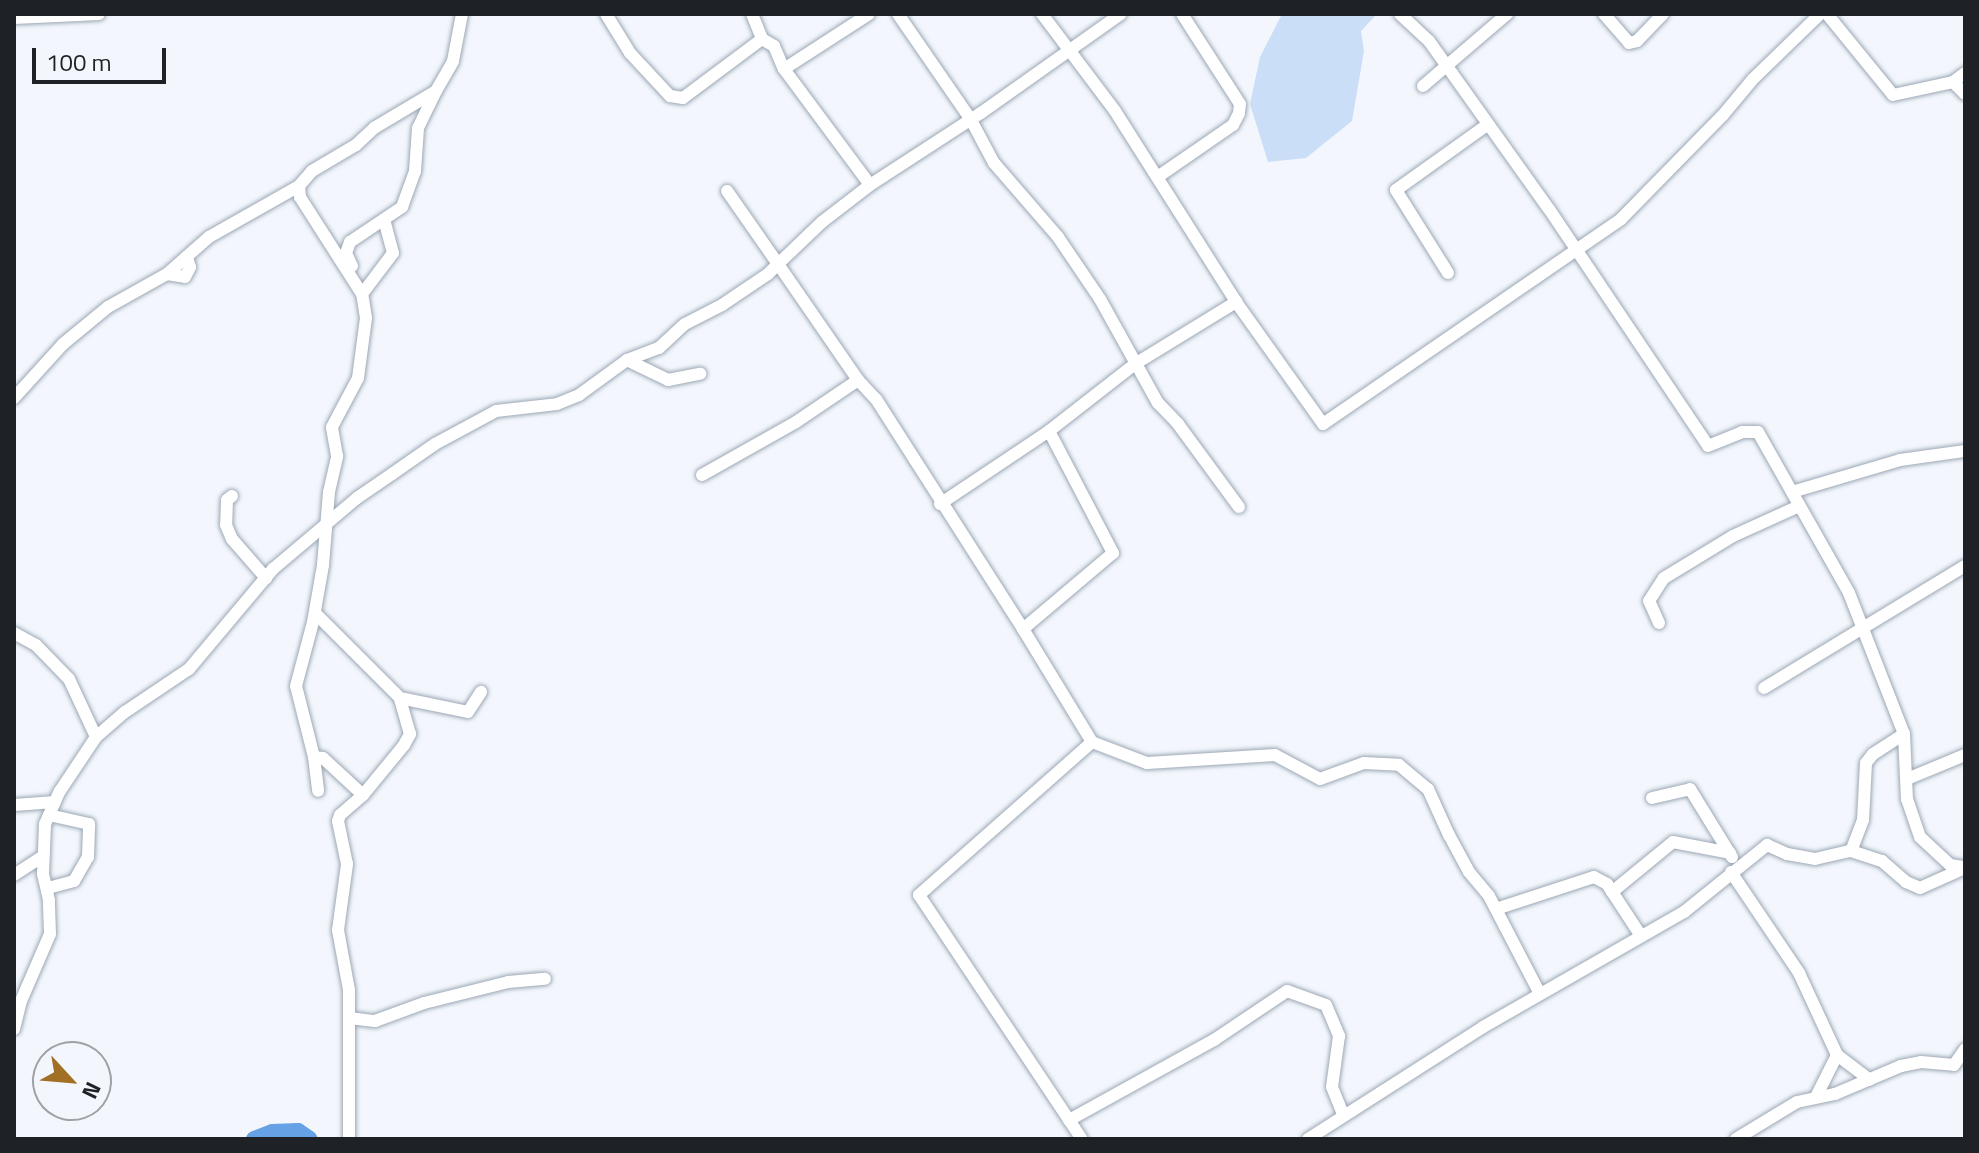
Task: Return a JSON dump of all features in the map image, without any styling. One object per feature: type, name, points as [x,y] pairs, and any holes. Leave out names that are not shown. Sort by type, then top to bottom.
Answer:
[{"type":"street","points":[[14,18],[99,14]]},
{"type":"street","points":[[362,294],[399,244],[397,227],[415,171],[418,128],[453,61],[462,14]]},
{"type":"street","points":[[606,14],[630,53],[670,96],[683,98],[762,39]]},
{"type":"street","points":[[752,14],[762,39],[774,46],[784,69],[870,185]]},
{"type":"street","points":[[784,69],[869,14]]},
{"type":"street","points":[[898,14],[971,120],[994,163],[1058,237],[1100,299],[1158,403],[1178,424],[1239,507]]},
{"type":"street","points":[[1042,14],[1115,111],[1236,302],[1323,424],[1621,219],[1723,115],[1753,79],[1820,14]]},
{"type":"street","points":[[14,1029],[21,1001],[49,941],[48,888],[43,856],[49,815],[55,802],[96,737],[125,712],[202,658],[215,637],[266,578],[328,523],[392,474],[475,421],[504,408],[565,402],[615,372],[627,360],[659,348],[685,324],[736,297],[870,185],[971,120],[1121,14]]},
{"type":"street","points":[[1159,176],[1233,125],[1239,113],[1240,104],[1182,14]]},
{"type":"street","points":[[1400,14],[1429,41],[1708,446],[1742,432],[1758,432],[1865,629],[1904,734],[1907,799],[1920,837],[1950,865],[1965,867]]},
{"type":"street","points":[[1423,86],[1507,14]]},
{"type":"street","points":[[1604,14],[1629,43],[1637,41],[1663,14]]},
{"type":"street","points":[[1827,14],[1893,95],[1953,82],[1965,73]]},
{"type":"street","points":[[1953,82],[1965,94]]},
{"type":"street","points":[[14,398],[63,344],[108,307],[167,274],[209,237],[299,186],[312,171],[356,145],[374,128],[436,91]]},
{"type":"street","points":[[1448,273],[1396,190],[1487,125]]},
{"type":"street","points":[[299,186],[300,197],[355,280],[362,294],[366,318],[361,367],[332,427],[337,456],[329,492],[328,523],[315,613],[296,686],[314,757],[318,791]]},
{"type":"street","points":[[727,191],[858,380],[876,399],[1092,742],[1147,763],[1275,755],[1320,779],[1364,763],[1399,765],[1428,789],[1469,872],[1496,909],[1540,994]]},
{"type":"street","points":[[355,280],[346,253],[348,245],[402,207]]},
{"type":"street","points":[[384,220],[392,239],[393,253]]},
{"type":"street","points":[[940,504],[1049,431],[1135,364],[1236,302]]},
{"type":"street","points":[[627,360],[668,380],[700,374]]},
{"type":"street","points":[[702,475],[796,422],[858,380]]},
{"type":"street","points":[[1023,629],[1113,553],[1049,431]]},
{"type":"street","points":[[1792,492],[1900,460],[1965,451]]},
{"type":"street","points":[[232,496],[227,500],[226,525],[232,539],[266,578]]},
{"type":"street","points":[[1659,623],[1649,601],[1664,578],[1733,536],[1799,506]]},
{"type":"street","points":[[1764,688],[1965,566]]},
{"type":"street","points":[[315,613],[400,698],[410,734],[398,756],[340,815],[338,821],[347,864],[338,930],[348,973],[349,1139]]},
{"type":"street","points":[[14,633],[36,645],[69,679],[96,737]]},
{"type":"street","points":[[400,698],[468,712],[481,692]]},
{"type":"street","points":[[1851,851],[1863,820],[1866,763],[1873,754],[1904,734]]},
{"type":"street","points":[[1082,1139],[919,895],[1092,742]]},
{"type":"street","points":[[1907,779],[1965,755]]},
{"type":"street","points":[[314,757],[323,758],[363,795]]},
{"type":"street","points":[[1652,798],[1690,789],[1799,973],[1837,1055],[1870,1080]]},
{"type":"street","points":[[14,805],[55,802]]},
{"type":"street","points":[[48,888],[74,881],[88,857],[89,835],[89,824],[49,815]]},
{"type":"street","points":[[1612,892],[1673,842],[1730,853]]},
{"type":"street","points":[[1308,1139],[1540,994],[1684,912],[1767,845],[1787,854],[1815,859],[1851,851],[1882,861],[1906,882],[1920,888],[1965,867]]},
{"type":"street","points":[[14,875],[43,856]]},
{"type":"street","points":[[1496,909],[1594,877],[1607,884],[1641,936]]},
{"type":"street","points":[[349,1018],[375,1021],[424,1003],[508,982],[545,979]]},
{"type":"street","points":[[1069,1120],[1214,1040],[1287,991],[1326,1005],[1339,1036],[1332,1087],[1344,1116]]},
{"type":"street","points":[[1736,1139],[1754,1125],[1817,1095],[1835,1094],[1921,1062],[1954,1065],[1965,1049]]},
{"type":"street","points":[[1817,1095],[1837,1055]]},
{"type":"shaded area","points":[[1282,14],[1377,14],[1361,31],[1364,51],[1352,121],[1306,158],[1268,162],[1250,104],[1260,57]]},
{"type":"waterway","points":[[254,1139],[272,1132],[298,1131],[310,1139]]}]
